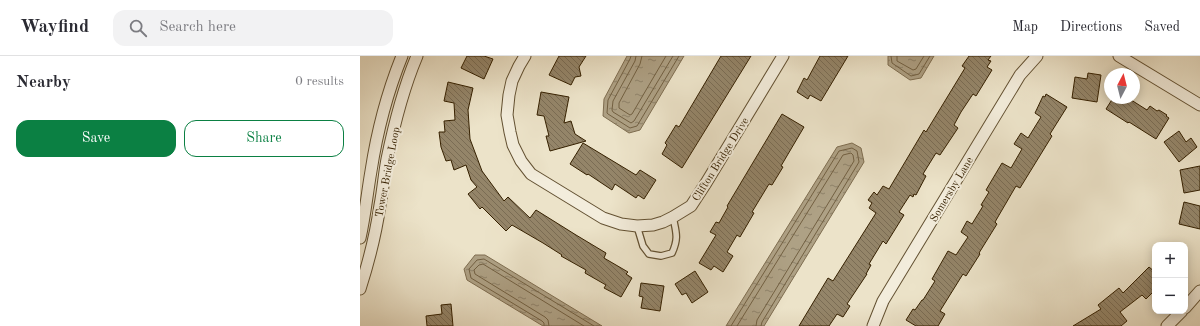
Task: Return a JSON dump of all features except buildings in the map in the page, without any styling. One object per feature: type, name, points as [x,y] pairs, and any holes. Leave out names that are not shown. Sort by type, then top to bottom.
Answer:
[{"type":"street","name":"Tower Bridge Loop","points":[[360,238],[381,123],[390,89],[402,56]]},
{"type":"street","name":"Tower Bridge Loop","points":[[360,289],[376,229],[384,174],[392,136],[406,87],[417,56]]},
{"type":"street","name":"Clifton Bridge Drive","points":[[525,56],[512,81],[507,115],[512,139],[520,161],[531,174],[603,218],[621,224],[637,226],[653,225],[673,217],[691,206],[700,194],[783,56]]},
{"type":"street","name":"Somersby Lane","points":[[873,326],[883,302],[895,282],[1020,75],[1036,56]]},
{"type":"street","points":[[1119,56],[1200,105]]},
{"type":"street","points":[[1188,305],[1200,291]]},
{"type":"street","points":[[1167,326],[1179,314]]},
{"type":"lane","points":[[637,226],[643,246],[650,254],[661,256],[672,253],[676,243],[676,231],[673,217]]},
{"type":"water","points":[[627,56],[684,56],[640,130],[629,133],[603,116],[604,99]]},
{"type":"water","points":[[888,56],[934,56],[921,78],[910,80],[888,65]]},
{"type":"water","points":[[852,143],[861,148],[864,162],[764,326],[726,326],[837,147]]},
{"type":"water","points":[[475,255],[485,255],[602,326],[543,326],[467,280],[464,269]]}]
